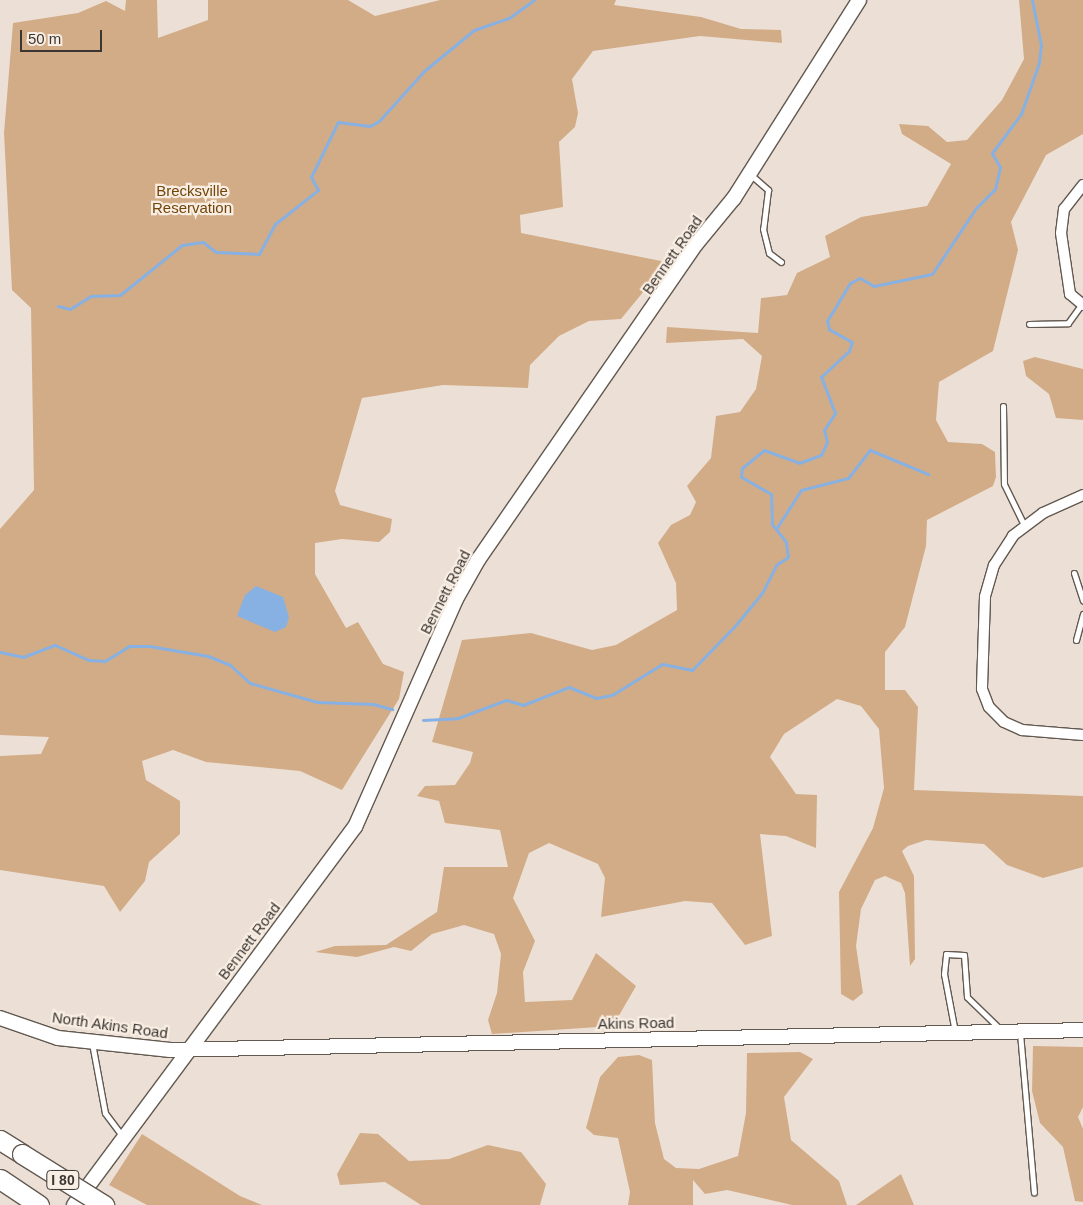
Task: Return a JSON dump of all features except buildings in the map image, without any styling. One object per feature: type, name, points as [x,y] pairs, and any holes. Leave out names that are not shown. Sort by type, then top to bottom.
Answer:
[{"type":"highway","name":"I 80","points":[[0,1140],[104,1205]]},
{"type":"highway","name":"I 80","points":[[3,1181],[39,1205]]},
{"type":"street","name":"Bennett Road","points":[[74,1205],[355,827],[456,599],[478,560],[749,173],[859,0]]},
{"type":"street","points":[[1082,304],[1070,294],[1061,233],[1064,210],[1083,185]]},
{"type":"street","points":[[1083,495],[1025,527],[994,565],[985,597],[982,689],[989,707],[1004,722],[1022,730],[1083,734]]},
{"type":"street","name":"North Akins Road","points":[[0,1018],[58,1038],[189,1049]]},
{"type":"street","name":"Akins Road","points":[[189,1049],[1083,1030]]},
{"type":"lane","points":[[749,173],[768,190],[763,229],[769,253],[781,262]]},
{"type":"lane","points":[[1029,324],[1068,323],[1082,304]]},
{"type":"lane","points":[[1003,406],[1004,484],[1025,527]]},
{"type":"lane","points":[[1074,573],[1083,601]]},
{"type":"lane","points":[[1076,640],[1083,614]]},
{"type":"lane","points":[[955,1033],[944,974],[946,954],[964,956],[966,997],[1002,1032]]},
{"type":"lane","points":[[1020,1031],[1034,1192]]},
{"type":"lane","points":[[92,1042],[106,1113],[123,1138]]},
{"type":"green space","name":"Brecksville Reservation","points":[[126,0],[157,0],[158,38],[208,20],[208,0],[348,0],[375,16],[440,0],[616,0],[614,5],[701,17],[741,29],[781,30],[782,43],[700,36],[593,51],[572,79],[578,113],[575,127],[559,142],[563,207],[520,215],[521,233],[661,261],[662,269],[621,319],[589,321],[559,336],[530,365],[528,388],[443,385],[362,398],[335,491],[340,505],[392,519],[390,532],[379,542],[342,539],[315,543],[315,574],[346,628],[358,622],[383,664],[404,672],[399,699],[342,790],[300,771],[206,762],[173,750],[142,761],[146,780],[180,801],[180,834],[149,862],[145,881],[120,912],[104,886],[0,870],[0,756],[41,754],[49,737],[0,735],[0,529],[34,490],[31,308],[12,290],[4,133],[13,23],[78,13],[106,1],[125,11]]},
{"type":"green space","points":[[1019,0],[1083,0],[1083,134],[1046,155],[1011,222],[1018,250],[993,351],[939,382],[936,420],[948,442],[982,444],[995,452],[996,477],[993,486],[927,520],[926,546],[905,627],[885,652],[885,690],[905,690],[918,707],[914,790],[1083,796],[1083,867],[1043,878],[1007,865],[984,844],[926,840],[908,846],[902,851],[914,876],[915,959],[910,966],[905,893],[901,883],[885,876],[875,880],[861,909],[856,946],[863,993],[853,1001],[841,994],[839,892],[873,828],[884,788],[879,729],[861,706],[837,699],[784,734],[770,757],[796,794],[817,795],[816,848],[786,836],[760,834],[772,936],[745,945],[712,903],[685,901],[601,917],[605,878],[598,864],[549,843],[529,853],[513,898],[535,941],[523,972],[525,1002],[572,1000],[596,953],[636,986],[613,1026],[492,1034],[488,1020],[497,993],[501,954],[494,934],[464,925],[432,934],[411,951],[394,947],[357,957],[315,952],[335,946],[386,945],[437,912],[444,867],[508,867],[500,830],[445,823],[439,801],[417,796],[425,786],[455,785],[470,763],[473,752],[432,742],[462,640],[531,633],[592,650],[616,645],[677,610],[676,583],[658,543],[671,525],[690,515],[696,502],[687,486],[711,458],[716,416],[740,412],[756,389],[762,356],[743,339],[666,343],[667,327],[758,333],[761,298],[787,295],[797,273],[830,257],[825,236],[861,217],[927,206],[951,164],[902,134],[899,124],[928,126],[947,142],[967,140],[1002,100],[1024,59]]},
{"type":"green space","points":[[1035,357],[1083,369],[1083,420],[1056,418],[1049,394],[1026,376],[1023,361]]},
{"type":"green space","points":[[1033,1046],[1083,1047],[1083,1107],[1078,1117],[1083,1129],[1083,1202],[1075,1201],[1063,1147],[1040,1123],[1032,1091]]},
{"type":"green space","points":[[800,1052],[813,1059],[784,1097],[791,1140],[839,1181],[847,1205],[792,1205],[727,1190],[705,1194],[693,1180],[693,1205],[628,1205],[630,1192],[618,1138],[594,1135],[586,1128],[600,1077],[618,1057],[639,1055],[652,1060],[655,1123],[664,1159],[676,1168],[699,1169],[738,1156],[746,1113],[747,1053]]},
{"type":"green space","points":[[360,1133],[378,1134],[409,1161],[449,1159],[488,1145],[521,1152],[546,1184],[540,1205],[421,1205],[385,1182],[340,1185],[337,1174]]},
{"type":"green space","points":[[142,1134],[240,1196],[262,1205],[147,1205],[109,1185]]},
{"type":"green space","points":[[901,1174],[914,1205],[856,1205]]},
{"type":"water","points":[[256,586],[283,597],[289,617],[286,627],[275,632],[237,616],[245,595]]},
{"type":"waterway","points":[[58,306],[70,309],[91,296],[120,295],[182,245],[203,242],[216,252],[259,254],[275,224],[318,190],[311,177],[338,122],[370,126],[379,121],[424,71],[474,30],[509,18],[534,0]]},
{"type":"waterway","points":[[423,720],[458,718],[506,700],[523,705],[569,687],[596,698],[612,695],[662,664],[692,670],[734,627],[762,593],[776,565],[788,557],[786,542],[772,524],[771,494],[741,477],[742,468],[764,450],[799,463],[821,455],[827,442],[824,430],[835,413],[821,377],[849,351],[852,342],[829,329],[827,321],[850,283],[860,278],[874,286],[932,274],[976,208],[995,189],[1000,167],[992,153],[1021,114],[1039,63],[1041,45],[1032,0]]},
{"type":"waterway","points":[[776,529],[801,490],[848,478],[870,450],[928,474]]},
{"type":"waterway","points":[[0,652],[23,657],[55,645],[89,660],[105,661],[129,646],[149,646],[208,656],[230,665],[250,683],[317,702],[373,704],[392,709]]}]
